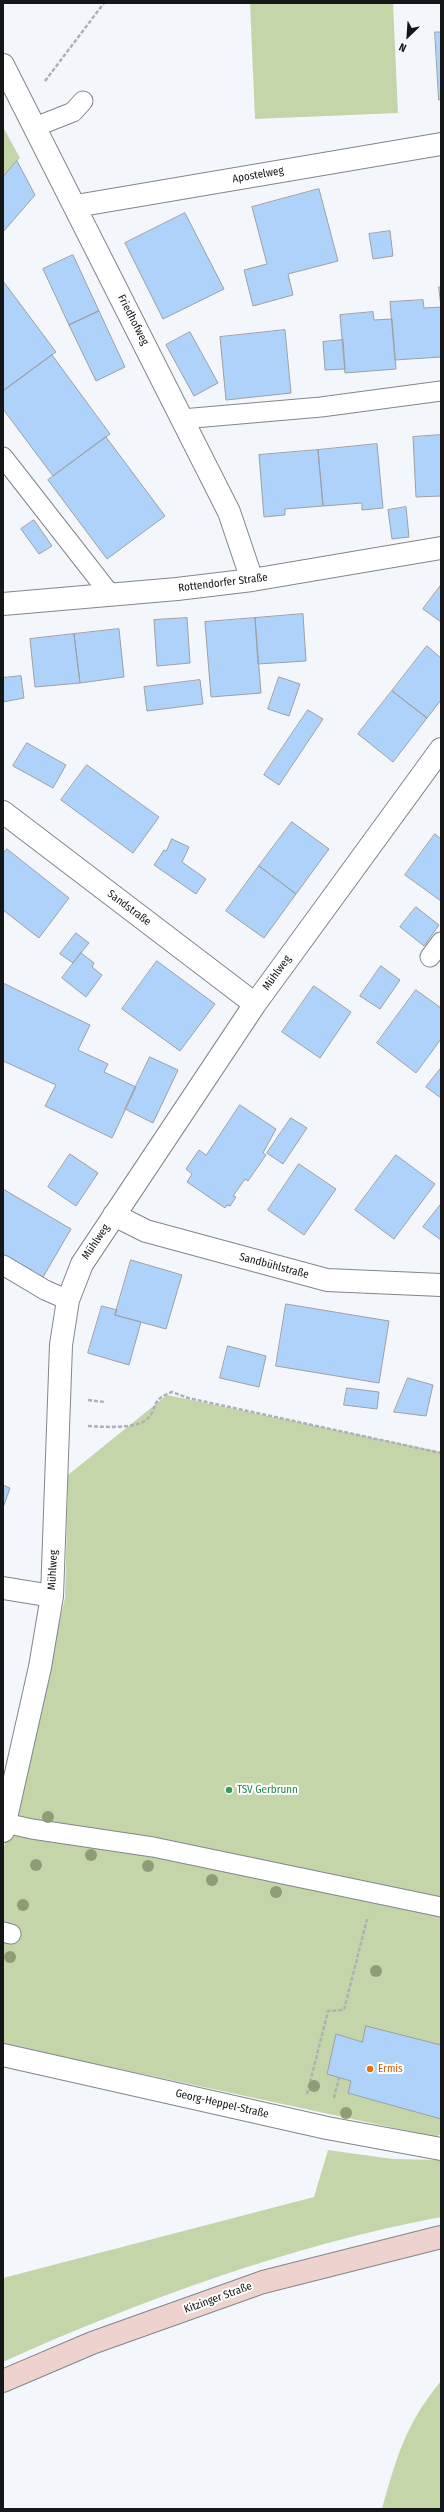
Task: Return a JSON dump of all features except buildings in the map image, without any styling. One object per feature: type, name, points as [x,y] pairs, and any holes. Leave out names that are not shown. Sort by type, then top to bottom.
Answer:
[{"type":"street","name":"Friedhofweg","points":[[3,65],[76,206],[229,512],[252,580]]},
{"type":"street","name":"Apostelweg","points":[[76,206],[441,144]]},
{"type":"street","name":"Rottendorfer Straße","points":[[3,604],[252,580],[441,548]]},
{"type":"street","name":"Mühlweg","points":[[4,1827],[40,1667],[52,1596],[59,1425],[58,1392],[60,1345],[68,1300],[82,1264],[255,1004],[441,749]]},
{"type":"street","name":"Sandstraße","points":[[3,812],[255,1004]]},
{"type":"street","name":"Sandbühlstraße","points":[[114,1215],[146,1231],[327,1280],[441,1285]]},
{"type":"street","points":[[3,1588],[52,1596]]},
{"type":"street","name":"Georg-Heppel-Straße","points":[[3,2055],[300,2122],[441,2150]]},
{"type":"street","name":"Kitzinger Straße","points":[[3,2382],[92,2343],[263,2282],[441,2237]]},
{"type":"lane","points":[[35,127],[73,112],[83,102]]},
{"type":"lane","points":[[182,419],[321,407],[441,391]]},
{"type":"lane","points":[[3,457],[110,594]]},
{"type":"lane","points":[[430,957],[441,942]]},
{"type":"lane","points":[[3,1265],[45,1290],[68,1300]]},
{"type":"lane","points":[[4,1827],[153,1847],[441,1907]]},
{"type":"path","points":[[40,87],[104,3]]},
{"type":"path","points":[[59,1425],[135,1425],[146,1420],[158,1397],[172,1392],[195,1400],[441,1453]]},
{"type":"path","points":[[300,2122],[328,2011],[344,2010],[374,1893]]},
{"type":"path","points":[[336,2089],[339,2078]]},
{"type":"green space","points":[[250,3],[393,3],[398,113],[255,119]]},
{"type":"green space","points":[[3,127],[20,158],[3,178]]},
{"type":"green space","name":"TSV Gerbrunn","points":[[167,1395],[441,1452],[441,2134],[436,2137],[3,2044],[3,1850],[65,1598],[68,1475]]},
{"type":"green space","points":[[328,2150],[393,2159],[441,2160],[441,2217],[386,2228],[330,2242],[218,2277],[162,2296],[108,2317],[3,2362],[3,2278],[314,2197]]},
{"type":"green space","points":[[441,2381],[441,2509],[382,2509],[392,2473],[404,2442],[419,2412]]},
{"type":"place","name":"TSV Gerbrunn","points":[[229,1790]]},
{"type":"place","name":"Ermis","points":[[370,2069]]}]
